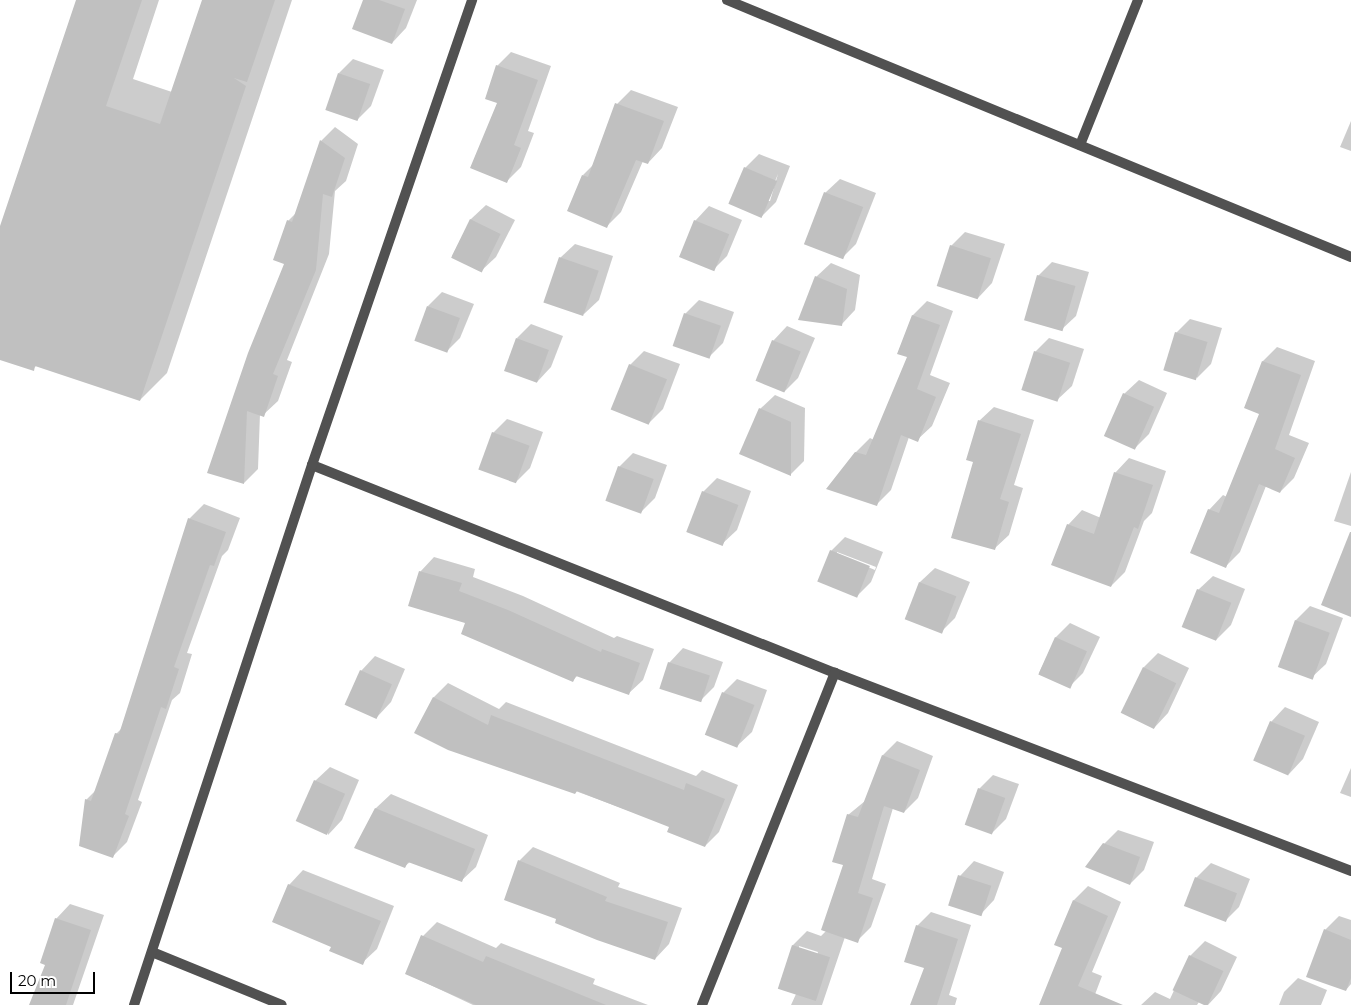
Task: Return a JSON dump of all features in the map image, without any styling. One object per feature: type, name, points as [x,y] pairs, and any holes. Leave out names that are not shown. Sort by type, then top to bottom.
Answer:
[{"type":"street","points":[[134,1005],[312,465],[472,0]]},
{"type":"street","points":[[727,0],[1351,257]]},
{"type":"street","points":[[1080,145],[1138,0]]},
{"type":"street","points":[[312,465],[835,673],[1351,871]]},
{"type":"street","points":[[702,1005],[835,673]]},
{"type":"street","points":[[152,952],[282,1005]]},
{"type":"building","points":[[76,0],[142,0],[106,106],[160,124],[202,0],[275,0],[247,82],[234,78],[246,86],[140,401],[35,366],[34,371],[0,360],[0,226]]},
{"type":"building","points":[[363,0],[379,0],[405,9],[392,44],[352,29]]},
{"type":"building","points":[[496,65],[538,80],[514,145],[521,148],[507,183],[470,168],[497,103],[485,99]]},
{"type":"building","points":[[338,73],[370,84],[357,121],[325,110]]},
{"type":"building","points":[[615,103],[664,121],[648,164],[636,160],[607,228],[567,211],[582,175],[588,177]]},
{"type":"building","points":[[320,140],[345,158],[332,197],[323,194],[316,270],[273,374],[278,376],[264,417],[247,411],[244,484],[207,473],[248,353],[284,264],[273,260],[287,220],[292,222]]},
{"type":"building","points":[[744,167],[777,181],[762,218],[728,204]]},
{"type":"building","points":[[824,192],[863,207],[843,259],[804,244]]},
{"type":"building","points":[[470,219],[501,234],[482,273],[451,258]]},
{"type":"building","points":[[694,220],[729,234],[714,271],[679,257]]},
{"type":"building","points":[[950,245],[991,258],[978,299],[937,286]]},
{"type":"building","points":[[559,257],[599,271],[583,316],[543,302]]},
{"type":"building","points":[[1037,275],[1075,286],[1062,331],[1024,320]]},
{"type":"building","points":[[815,276],[847,289],[842,326],[798,320]]},
{"type":"building","points":[[427,306],[460,318],[447,353],[414,341]]},
{"type":"building","points":[[684,313],[721,326],[709,359],[673,346]]},
{"type":"building","points":[[912,315],[940,325],[917,389],[936,397],[918,442],[901,435],[877,506],[826,489],[855,452],[866,455],[907,357],[897,354]]},
{"type":"building","points":[[1175,332],[1208,342],[1196,380],[1163,370]]},
{"type":"building","points":[[516,338],[549,350],[537,383],[504,371]]},
{"type":"building","points":[[772,340],[801,352],[784,392],[756,381]]},
{"type":"building","points":[[1034,351],[1070,363],[1057,402],[1021,390]]},
{"type":"building","points":[[1262,361],[1301,375],[1275,449],[1295,458],[1280,493],[1259,484],[1226,568],[1190,553],[1208,509],[1219,513],[1259,414],[1244,408]]},
{"type":"building","points":[[629,364],[667,379],[649,425],[611,409]]},
{"type":"building","points":[[1123,393],[1154,407],[1135,450],[1104,436]]},
{"type":"building","points":[[759,408],[791,422],[791,476],[739,454]]},
{"type":"building","points":[[978,420],[1021,434],[1000,499],[1009,502],[995,550],[951,538],[973,462],[966,460]]},
{"type":"building","points":[[492,432],[530,446],[516,483],[478,470]]},
{"type":"building","points":[[618,466],[654,479],[641,514],[605,501]]},
{"type":"building","points":[[1114,472],[1153,485],[1138,529],[1134,527],[1111,587],[1051,565],[1067,524],[1094,534]]},
{"type":"building","points":[[702,491],[738,505],[723,546],[686,532]]},
{"type":"building","points":[[188,518],[226,532],[214,566],[210,565],[174,667],[179,669],[166,709],[161,707],[125,814],[129,816],[113,858],[79,846],[85,799],[91,801],[115,733],[119,734]]},
{"type":"building","points":[[1351,532],[1351,617],[1321,605]]},
{"type":"building","points":[[830,550],[870,566],[857,598],[817,582]]},
{"type":"building","points":[[419,571],[462,583],[459,591],[508,610],[601,652],[602,649],[640,663],[629,695],[576,676],[573,682],[461,634],[465,623],[408,606]]},
{"type":"building","points":[[919,582],[956,596],[942,634],[905,619]]},
{"type":"building","points":[[1197,589],[1231,603],[1216,641],[1182,627]]},
{"type":"building","points":[[1295,620],[1330,633],[1313,680],[1278,667]]},
{"type":"building","points":[[1055,637],[1087,651],[1070,689],[1038,674]]},
{"type":"building","points":[[668,662],[710,676],[701,702],[659,689]]},
{"type":"building","points":[[1143,667],[1176,683],[1154,729],[1121,713]]},
{"type":"building","points":[[360,670],[392,684],[377,719],[345,705]]},
{"type":"building","points":[[722,692],[754,705],[737,748],[705,735]]},
{"type":"building","points":[[433,697],[488,725],[491,715],[684,790],[686,783],[725,799],[705,847],[667,832],[669,827],[577,791],[575,794],[448,750],[414,733]]},
{"type":"building","points":[[1270,721],[1305,736],[1288,775],[1253,761]]},
{"type":"building","points":[[882,755],[920,770],[904,813],[884,806],[858,893],[873,898],[858,943],[821,930],[843,865],[832,862],[847,814],[858,817]]},
{"type":"building","points":[[314,780],[345,794],[327,835],[296,821]]},
{"type":"building","points":[[978,788],[1005,798],[992,835],[965,825]]},
{"type":"building","points":[[375,808],[475,849],[462,882],[408,862],[405,868],[354,848]]},
{"type":"building","points":[[1103,843],[1140,857],[1130,885],[1085,867]]},
{"type":"building","points":[[518,860],[607,897],[605,901],[668,922],[655,960],[597,940],[555,923],[556,919],[504,900]]},
{"type":"building","points":[[958,875],[991,886],[981,916],[948,905]]},
{"type":"building","points":[[1195,877],[1237,893],[1226,922],[1184,906]]},
{"type":"building","points":[[288,884],[381,921],[363,965],[329,951],[331,947],[272,922]]},
{"type":"building","points":[[1073,900],[1108,916],[1078,986],[1123,1005],[1039,1005],[1062,948],[1054,945]]},
{"type":"building","points":[[55,918],[91,930],[66,1005],[29,1005],[45,965],[40,963]]},
{"type":"building","points":[[916,925],[958,939],[937,1005],[910,1005],[924,968],[904,962]]},
{"type":"building","points":[[1324,929],[1351,940],[1351,978],[1346,991],[1306,977]]},
{"type":"building","points":[[421,935],[483,962],[486,956],[606,1005],[476,1005],[405,974]]},
{"type":"building","points":[[792,945],[830,957],[816,1001],[778,989]]},
{"type":"building","points":[[1189,955],[1223,971],[1208,1005],[1173,990]]}]
